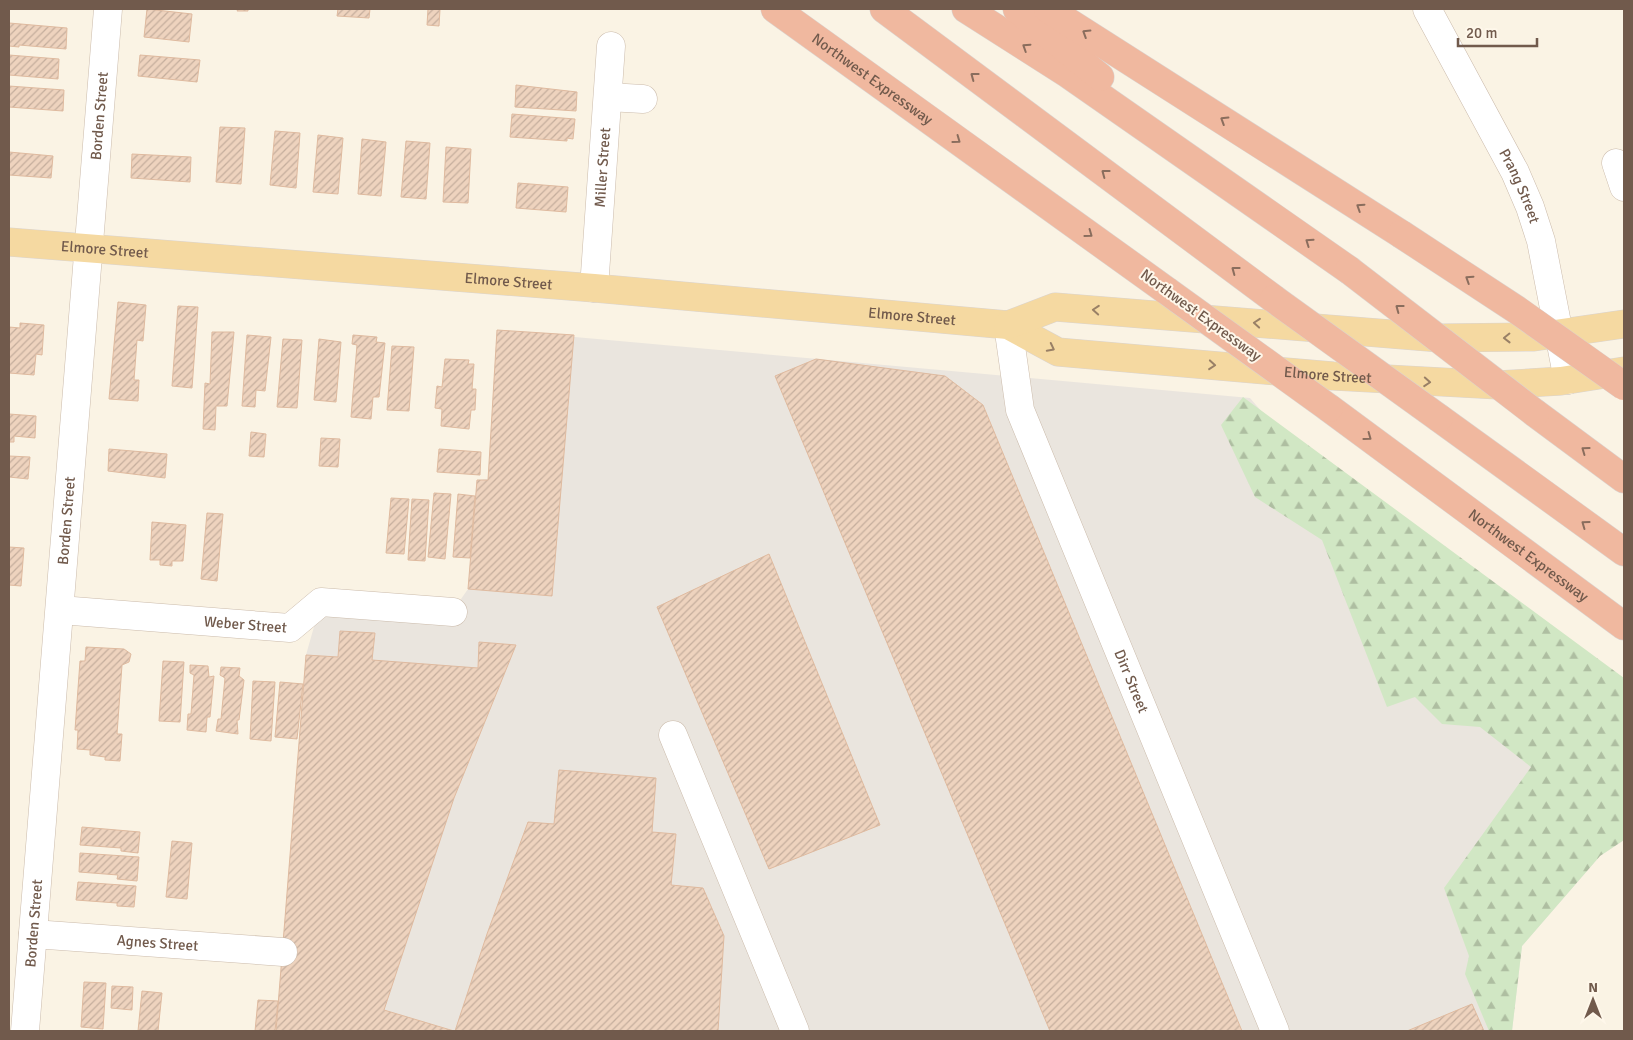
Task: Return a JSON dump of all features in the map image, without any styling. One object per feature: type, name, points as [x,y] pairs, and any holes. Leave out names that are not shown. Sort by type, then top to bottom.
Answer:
[{"type":"highway","name":"Northwest Expressway","points":[[775,9],[1329,408],[1624,626]]},
{"type":"highway","points":[[884,9],[1274,299],[1624,552]]},
{"type":"highway","points":[[966,9],[1068,74],[1349,270],[1624,479]]},
{"type":"highway","points":[[1016,9],[1268,214]]},
{"type":"highway","points":[[1048,9],[1518,310],[1624,386]]},
{"type":"main road","name":"Elmore Street","points":[[9,242],[594,288],[1008,325],[1058,352],[1333,376],[1497,385],[1568,380],[1624,371]]},
{"type":"main road","name":"Elmore Street","points":[[1008,325],[1055,306],[1421,337],[1509,338],[1560,335],[1624,324]]},
{"type":"street","name":"Borden Street","points":[[25,1031],[108,9]]},
{"type":"street","name":"Prang Street","points":[[1427,9],[1515,172],[1530,206],[1541,241],[1568,380]]},
{"type":"street","name":"Miller Street","points":[[594,288],[611,46]]},
{"type":"street","points":[[608,97],[643,99]]},
{"type":"street","name":"Dirr Street","points":[[1008,325],[1020,410],[1275,1031]]},
{"type":"street","name":"Weber Street","points":[[60,610],[290,628],[321,602],[453,612]]},
{"type":"street","points":[[673,735],[795,1031]]},
{"type":"street","name":"Agnes Street","points":[[32,934],[282,952]]},
{"type":"shaded area","points":[[497,330],[1250,398],[1554,749],[1624,840],[1600,856],[1522,946],[1512,1031],[276,1031],[306,655],[321,602],[452,612],[468,589],[477,480],[488,479]]},
{"type":"green space","points":[[1243,397],[1624,678],[1624,840],[1600,856],[1522,946],[1512,1031],[1489,1031],[1465,974],[1469,956],[1444,888],[1531,767],[1480,727],[1442,724],[1415,697],[1387,707],[1322,540],[1255,497],[1221,425]]},
{"type":"building","points":[[147,9],[192,14],[189,42],[144,37]]},
{"type":"building","points":[[238,9],[248,9],[248,11],[237,11]]},
{"type":"building","points":[[338,9],[370,9],[369,18],[337,16]]},
{"type":"building","points":[[428,9],[440,9],[439,26],[427,25]]},
{"type":"building","points":[[9,23],[67,28],[66,49],[19,45],[19,47],[9,46]]},
{"type":"building","points":[[9,55],[59,59],[58,79],[9,75]]},
{"type":"building","points":[[140,55],[200,60],[197,82],[138,76]]},
{"type":"building","points":[[516,85],[577,92],[576,111],[515,107]]},
{"type":"building","points":[[9,86],[64,90],[63,111],[9,107]]},
{"type":"building","points":[[512,114],[575,119],[573,139],[567,138],[567,141],[510,137]]},
{"type":"building","points":[[220,127],[245,128],[241,184],[216,182]]},
{"type":"building","points":[[275,131],[300,133],[296,188],[270,185]]},
{"type":"building","points":[[318,135],[343,138],[338,194],[313,192]]},
{"type":"building","points":[[362,139],[386,142],[381,196],[358,194]]},
{"type":"building","points":[[406,141],[430,143],[426,199],[401,197]]},
{"type":"building","points":[[446,147],[471,149],[468,203],[443,202]]},
{"type":"building","points":[[9,152],[53,156],[51,178],[9,175]]},
{"type":"building","points":[[132,154],[191,157],[190,182],[131,178]]},
{"type":"building","points":[[518,183],[568,187],[566,212],[516,208]]},
{"type":"building","points":[[118,302],[146,305],[143,341],[137,340],[134,380],[139,380],[138,401],[109,399]]},
{"type":"building","points":[[178,306],[198,307],[192,388],[172,386]]},
{"type":"building","points":[[20,323],[44,325],[42,355],[36,354],[34,375],[9,373],[9,327],[20,328]]},
{"type":"building","points":[[497,330],[574,335],[552,596],[468,589],[477,480],[488,480]]},
{"type":"building","points":[[212,332],[234,332],[227,406],[216,406],[215,430],[203,429],[205,383],[210,384]]},
{"type":"building","points":[[247,335],[271,337],[265,391],[256,390],[255,407],[242,406]]},
{"type":"building","points":[[353,335],[377,337],[376,342],[385,343],[379,397],[373,397],[371,419],[351,417],[357,345],[352,344]]},
{"type":"building","points":[[283,339],[302,340],[297,408],[277,407]]},
{"type":"building","points":[[319,339],[341,342],[336,402],[314,400]]},
{"type":"building","points":[[392,346],[414,347],[409,411],[387,410]]},
{"type":"building","points":[[445,359],[469,360],[468,364],[474,364],[472,389],[476,389],[475,410],[471,410],[469,429],[441,426],[442,409],[435,408],[437,386],[442,387]]},
{"type":"building","points":[[816,359],[945,376],[983,405],[1242,1031],[1050,1031],[775,376]]},
{"type":"building","points":[[9,414],[36,416],[35,438],[14,436],[14,442],[9,442]]},
{"type":"building","points":[[251,432],[266,434],[264,457],[249,456]]},
{"type":"building","points":[[321,438],[340,439],[338,467],[319,466]]},
{"type":"building","points":[[109,449],[167,454],[165,478],[108,471]]},
{"type":"building","points":[[439,449],[481,452],[480,475],[437,472]]},
{"type":"building","points":[[9,456],[30,457],[28,479],[9,477]]},
{"type":"building","points":[[434,493],[451,494],[445,559],[428,557]]},
{"type":"building","points":[[458,494],[475,496],[470,558],[453,557]]},
{"type":"building","points":[[391,498],[409,499],[404,554],[386,553]]},
{"type":"building","points":[[412,499],[429,500],[425,561],[408,560]]},
{"type":"building","points":[[207,513],[223,514],[217,581],[201,579]]},
{"type":"building","points":[[152,522],[186,525],[183,561],[172,561],[172,566],[160,565],[160,560],[150,560]]},
{"type":"building","points":[[9,547],[24,548],[21,586],[9,585]]},
{"type":"building","points":[[769,554],[880,825],[769,869],[657,607]]},
{"type":"building","points":[[340,631],[375,633],[372,660],[478,668],[479,642],[516,645],[454,798],[384,1010],[454,1031],[276,1031],[306,655],[338,657]]},
{"type":"building","points":[[86,647],[124,649],[131,654],[129,662],[122,665],[117,734],[122,734],[120,761],[105,760],[105,757],[90,755],[90,750],[77,749],[78,730],[75,730],[80,661],[85,661]]},
{"type":"building","points":[[163,661],[184,662],[180,722],[159,721]]},
{"type":"building","points":[[190,665],[208,666],[209,677],[214,676],[210,717],[207,717],[206,732],[187,730],[188,714],[191,714],[194,675],[190,673]]},
{"type":"building","points":[[221,667],[240,668],[239,676],[244,680],[239,720],[237,720],[238,734],[216,731],[218,719],[221,719],[225,678],[220,675]]},
{"type":"building","points":[[253,681],[275,682],[271,741],[250,739]]},
{"type":"building","points":[[280,682],[303,684],[297,739],[275,737]]},
{"type":"building","points":[[559,770],[656,778],[652,832],[676,834],[671,885],[703,888],[724,936],[718,1031],[455,1031],[487,934],[528,822],[554,824]]},
{"type":"building","points":[[82,827],[140,832],[138,853],[121,851],[121,848],[80,845]]},
{"type":"building","points":[[172,841],[192,843],[187,899],[166,897]]},
{"type":"building","points":[[80,853],[139,857],[137,881],[117,879],[118,875],[79,872]]},
{"type":"building","points":[[78,882],[136,886],[134,907],[117,906],[117,903],[76,900]]},
{"type":"building","points":[[84,982],[106,983],[103,1029],[81,1027]]},
{"type":"building","points":[[112,986],[133,987],[132,1010],[111,1008]]},
{"type":"building","points":[[142,991],[162,993],[158,1031],[138,1031]]},
{"type":"building","points":[[258,1000],[278,1001],[275,1031],[255,1031]]},
{"type":"building","points":[[1472,1004],[1484,1031],[1407,1031]]}]
